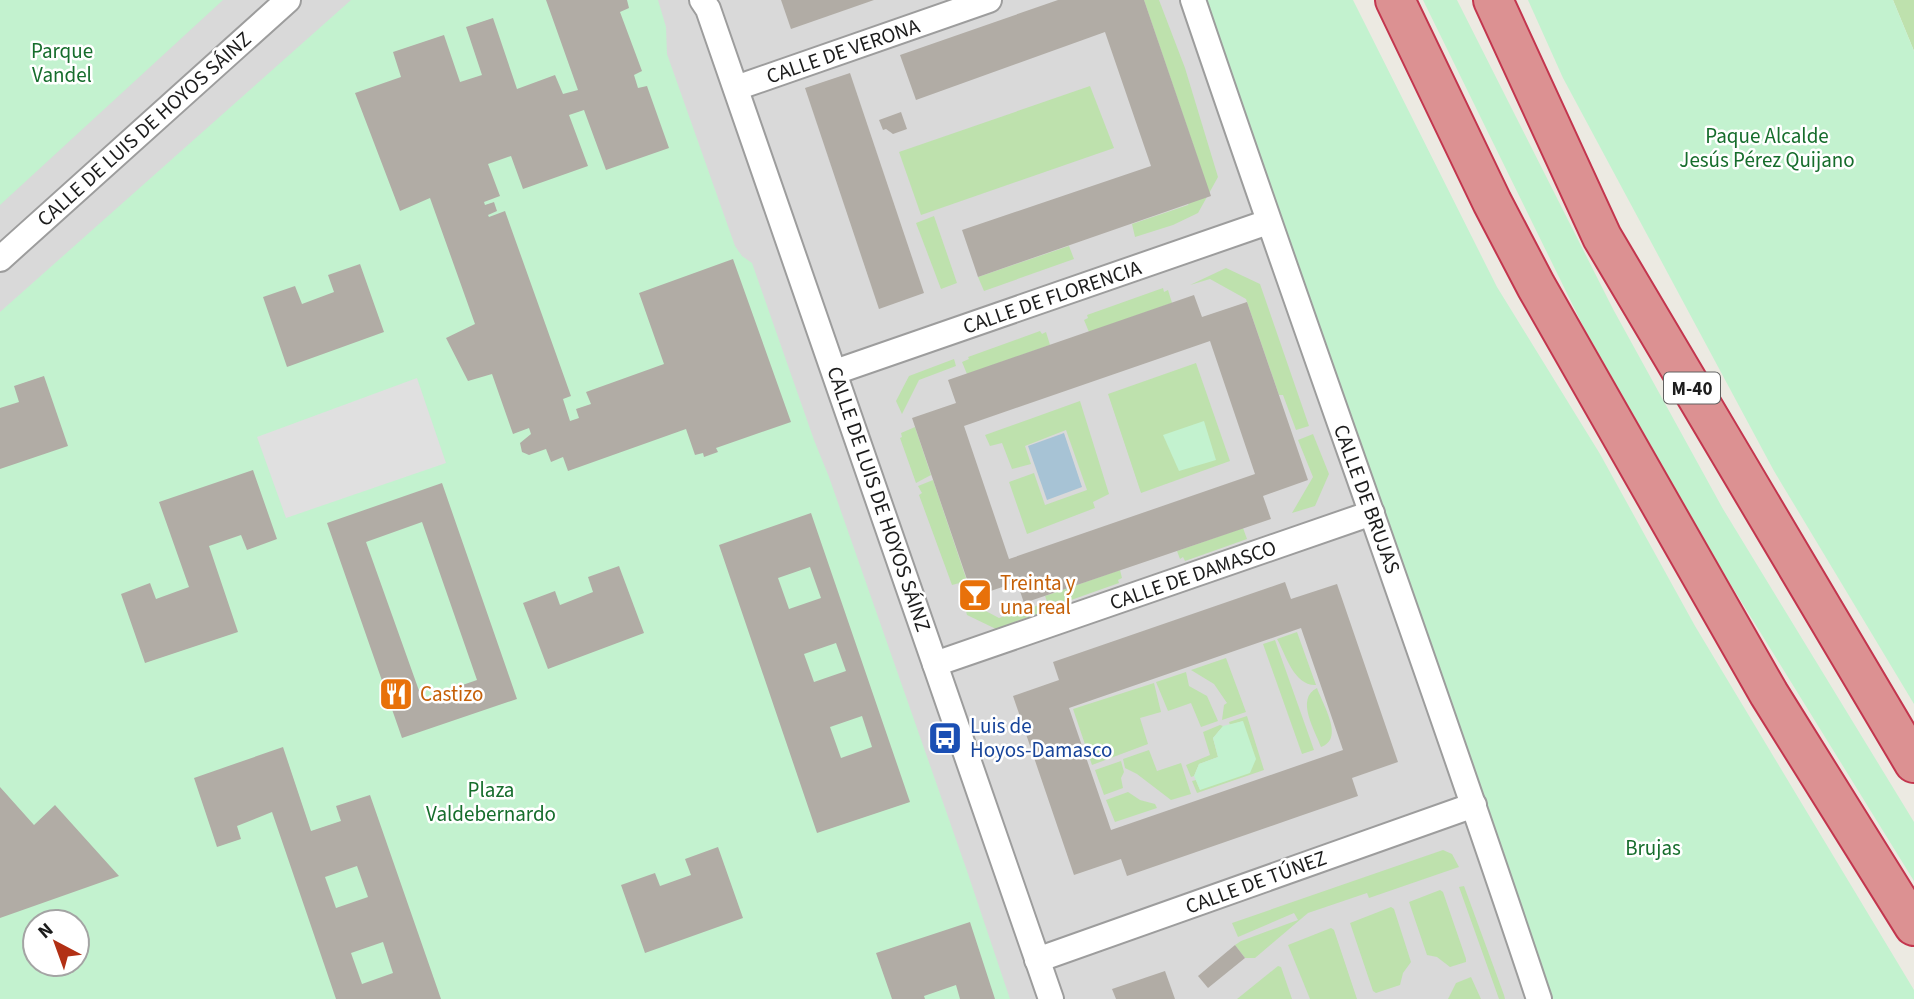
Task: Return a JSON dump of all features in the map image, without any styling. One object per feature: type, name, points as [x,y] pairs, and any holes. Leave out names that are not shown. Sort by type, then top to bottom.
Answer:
[{"type":"highway","points":[[1395,0],[1492,202],[1536,286],[1769,694],[1914,926]]},
{"type":"highway","name":"M-40","points":[[1493,0],[1602,237],[1914,763]]},
{"type":"street","name":"CALLE DE LUIS DE HOYOS SÁINZ","points":[[0,258],[289,0]]},
{"type":"street","name":"CALLE DE VERONA","points":[[736,89],[989,0]]},
{"type":"street","name":"CALLE DE BRUJAS","points":[[1193,0],[1539,999]]},
{"type":"street","name":"CALLE DE LUIS DE HOYOS SÁINZ","points":[[705,3],[1051,999]]},
{"type":"street","name":"CALLE DE FLORENCIA","points":[[835,372],[1268,222]]},
{"type":"street","name":"CALLE DE DAMASCO","points":[[935,664],[1372,513]]},
{"type":"street","name":"CALLE DE TÚNEZ","points":[[1037,960],[1474,805]]},
{"type":"shaded area","points":[[0,0],[1203,0],[1549,999],[0,999]]},
{"type":"shaded area","points":[[417,378],[446,463],[286,518],[257,437]]},
{"type":"green space","name":"Parque Vandel","points":[[0,0],[223,0],[0,205]]},
{"type":"green space","name":"Plaza Valdebernardo","points":[[351,0],[658,0],[666,27],[667,54],[735,246],[742,256],[752,263],[1010,999],[0,999],[0,312]]},
{"type":"green space","points":[[1144,0],[1159,0],[1185,68],[1218,177],[1198,213],[1173,225],[1135,237],[1132,224],[1188,205],[1203,174]]},
{"type":"green space","name":"Brujas","points":[[1203,0],[1353,0],[1497,287],[1600,454],[1695,626],[1914,990],[1914,999],[1549,999]]},
{"type":"green space","points":[[1423,0],[1457,0],[1613,309],[1723,509],[1914,822],[1914,881],[1715,559],[1584,328]]},
{"type":"green space","name":"Paque Alcalde Jesús Pérez Quijano","points":[[1528,0],[1893,0],[1914,51],[1914,704],[1774,471],[1563,78]]},
{"type":"green space","points":[[1893,0],[1914,0],[1914,51]]},
{"type":"green space","points":[[1090,86],[1114,148],[921,215],[899,152]]},
{"type":"green space","points":[[934,216],[957,283],[941,289],[916,223]]},
{"type":"green space","points":[[1069,246],[1074,259],[984,291],[978,277]]},
{"type":"green space","points":[[1226,268],[1260,284],[1309,426],[1296,430],[1283,395],[1279,395],[1246,299],[1210,279],[1190,285]]},
{"type":"green space","points":[[1163,288],[1164,292],[1168,290],[1172,303],[1089,332],[1084,320],[1088,318],[1087,315]]},
{"type":"green space","points":[[1040,331],[1042,334],[1046,332],[1050,345],[967,374],[962,362],[969,359],[968,357]]},
{"type":"green space","points":[[954,359],[956,366],[919,380],[902,414],[896,401],[909,376]]},
{"type":"green space","points":[[1196,363],[1230,461],[1141,493],[1108,394]]},
{"type":"green space","points":[[1080,401],[1109,494],[1093,502],[1095,508],[1027,534],[1009,482],[1034,473],[1045,505],[1087,490],[1066,430],[1025,446],[1031,464],[1012,469],[1002,443],[990,446],[985,435]]},
{"type":"green space","points":[[1204,421],[1216,460],[1179,471],[1163,435]]},
{"type":"green space","points":[[915,427],[931,475],[916,483],[900,438],[901,433]]},
{"type":"green space","points":[[1313,434],[1329,474],[1315,506],[1292,513],[1313,477],[1298,440]]},
{"type":"green space","points":[[933,480],[967,581],[952,585],[919,495],[922,493],[918,486]]},
{"type":"green space","points":[[1243,528],[1247,539],[1185,561],[1183,557],[1180,559],[1177,551]]},
{"type":"green space","points":[[1120,570],[1122,578],[1118,580],[1119,583],[1057,605],[1055,601],[1048,604],[1045,596]]},
{"type":"green space","points":[[963,599],[999,618],[1039,605],[1042,612],[996,629],[967,615]]},
{"type":"green space","points":[[1297,632],[1316,685],[1308,684],[1296,675],[1277,639]]},
{"type":"green space","points":[[1275,640],[1314,750],[1302,754],[1263,644]]},
{"type":"green space","points":[[1226,658],[1246,712],[1222,720],[1224,705],[1227,703],[1214,684],[1191,670]]},
{"type":"green space","points":[[1186,672],[1189,686],[1207,696],[1218,721],[1201,727],[1191,703],[1168,711],[1156,682]]},
{"type":"green space","points":[[1154,683],[1161,712],[1140,718],[1148,744],[1092,765],[1073,709]]},
{"type":"green space","points":[[1317,688],[1332,729],[1328,743],[1321,747],[1307,707],[1311,693]]},
{"type":"green space","points":[[1247,716],[1264,770],[1197,793],[1192,781],[1196,780],[1200,790],[1243,721],[1230,725],[1229,722]]},
{"type":"green space","points":[[1243,721],[1256,759],[1250,773],[1200,790],[1194,776],[1199,764],[1218,757],[1213,738],[1223,726]]},
{"type":"green space","points":[[1223,726],[1213,738],[1218,757],[1199,764],[1191,777],[1186,765],[1210,755],[1203,732]]},
{"type":"green space","points":[[1149,750],[1157,771],[1181,763],[1191,794],[1171,800],[1125,768],[1123,759]]},
{"type":"green space","points":[[1121,761],[1124,772],[1121,778],[1123,788],[1104,795],[1095,770]]},
{"type":"green space","points":[[1128,792],[1140,800],[1155,804],[1157,808],[1115,822],[1106,800]]},
{"type":"green space","points":[[1443,850],[1452,854],[1459,867],[1369,898],[1367,893],[1308,913],[1255,958],[1245,958],[1235,945],[1298,920],[1294,913],[1238,937],[1232,923]]},
{"type":"green space","points":[[1464,886],[1505,999],[1499,999],[1459,887]]},
{"type":"green space","points":[[1440,890],[1443,892],[1466,959],[1466,962],[1450,967],[1437,957],[1427,955],[1409,902]]},
{"type":"green space","points":[[1391,907],[1394,909],[1411,962],[1403,973],[1400,985],[1376,993],[1373,991],[1350,923]]},
{"type":"green space","points":[[1331,928],[1334,930],[1357,999],[1310,999],[1288,945]]},
{"type":"green space","points":[[1278,966],[1281,967],[1292,999],[1237,999]]},
{"type":"green space","points":[[1471,977],[1481,999],[1448,999],[1456,983]]},
{"type":"water","points":[[1064,433],[1082,487],[1047,500],[1028,446]]},
{"type":"building","points":[[546,0],[627,0],[629,8],[620,12],[642,71],[634,75],[638,88],[647,86],[669,148],[606,170],[584,110],[569,115],[588,166],[523,189],[511,156],[488,164],[500,196],[484,202],[485,205],[494,202],[497,211],[488,215],[489,217],[505,211],[571,396],[563,399],[570,421],[579,418],[576,409],[591,404],[586,392],[664,364],[639,293],[733,259],[791,422],[716,448],[718,452],[704,457],[703,453],[695,455],[686,429],[568,471],[563,457],[551,462],[546,449],[529,455],[522,452],[520,443],[531,434],[529,428],[513,434],[492,374],[468,381],[446,338],[475,324],[430,198],[400,211],[355,93],[401,77],[393,52],[444,35],[460,82],[482,75],[466,27],[493,18],[517,89],[555,75],[563,94],[578,90]]},
{"type":"building","points":[[781,0],[874,0],[791,29]]},
{"type":"building","points":[[1058,0],[1144,0],[1211,196],[978,277],[962,230],[1151,166],[1105,32],[916,100],[900,55]]},
{"type":"building","points":[[850,73],[924,293],[879,309],[805,88]]},
{"type":"building","points":[[901,112],[907,129],[893,134],[883,130],[879,120]]},
{"type":"building","points":[[360,264],[384,332],[287,367],[263,297],[295,286],[302,304],[334,292],[328,275]]},
{"type":"building","points":[[1194,295],[1202,317],[1247,302],[1308,480],[1263,496],[1271,519],[1024,603],[1017,582],[973,597],[912,418],[956,403],[948,380]],"holes":[[[1210,341],[1255,474],[1009,559],[964,426]]]},
{"type":"building","points":[[44,376],[68,446],[0,469],[0,408],[19,402],[14,386]]},
{"type":"building","points":[[253,470],[277,539],[247,550],[241,535],[209,546],[238,632],[145,663],[121,594],[150,583],[156,599],[189,587],[159,502]]},
{"type":"building","points":[[442,483],[517,699],[402,738],[327,523]],"holes":[[[422,522],[477,680],[422,699],[366,542]]]},
{"type":"building","points":[[811,513],[910,802],[817,833],[719,545]],"holes":[[[810,567],[821,598],[789,609],[778,578]],[[836,643],[846,671],[814,682],[804,654]],[[862,716],[872,747],[841,758],[830,727]]]},
{"type":"building","points":[[619,566],[644,633],[548,669],[523,603],[555,591],[560,605],[593,592],[588,577]]},
{"type":"building","points":[[1285,582],[1291,599],[1337,584],[1398,762],[1352,778],[1358,796],[1127,876],[1121,859],[1074,875],[1013,696],[1059,680],[1053,662]],"holes":[[[1301,628],[1343,750],[1111,830],[1069,708]]]},
{"type":"building","points":[[283,747],[311,831],[341,821],[336,806],[370,795],[441,999],[336,999],[272,812],[237,826],[241,839],[217,847],[194,778]],"holes":[[[357,866],[368,897],[336,908],[325,877]],[[383,942],[393,973],[362,984],[351,953]]]},
{"type":"building","points":[[0,787],[34,825],[55,805],[119,876],[28,908],[21,908],[21,911],[0,918]]},
{"type":"building","points":[[718,847],[743,918],[645,953],[621,885],[655,873],[660,886],[691,875],[685,859]]},
{"type":"building","points":[[970,922],[995,999],[960,999],[956,985],[924,996],[925,999],[892,999],[876,953]]},
{"type":"building","points":[[1235,945],[1245,958],[1208,988],[1198,976]]},
{"type":"building","points":[[1165,971],[1175,999],[1116,999],[1112,989]]},
{"type":"place","name":"Treinta y una real","points":[[975,595]]},
{"type":"place","name":"Castizo","points":[[396,694]]},
{"type":"place","name":"Luis de Hoyos-Damasco","points":[[945,738]]}]
